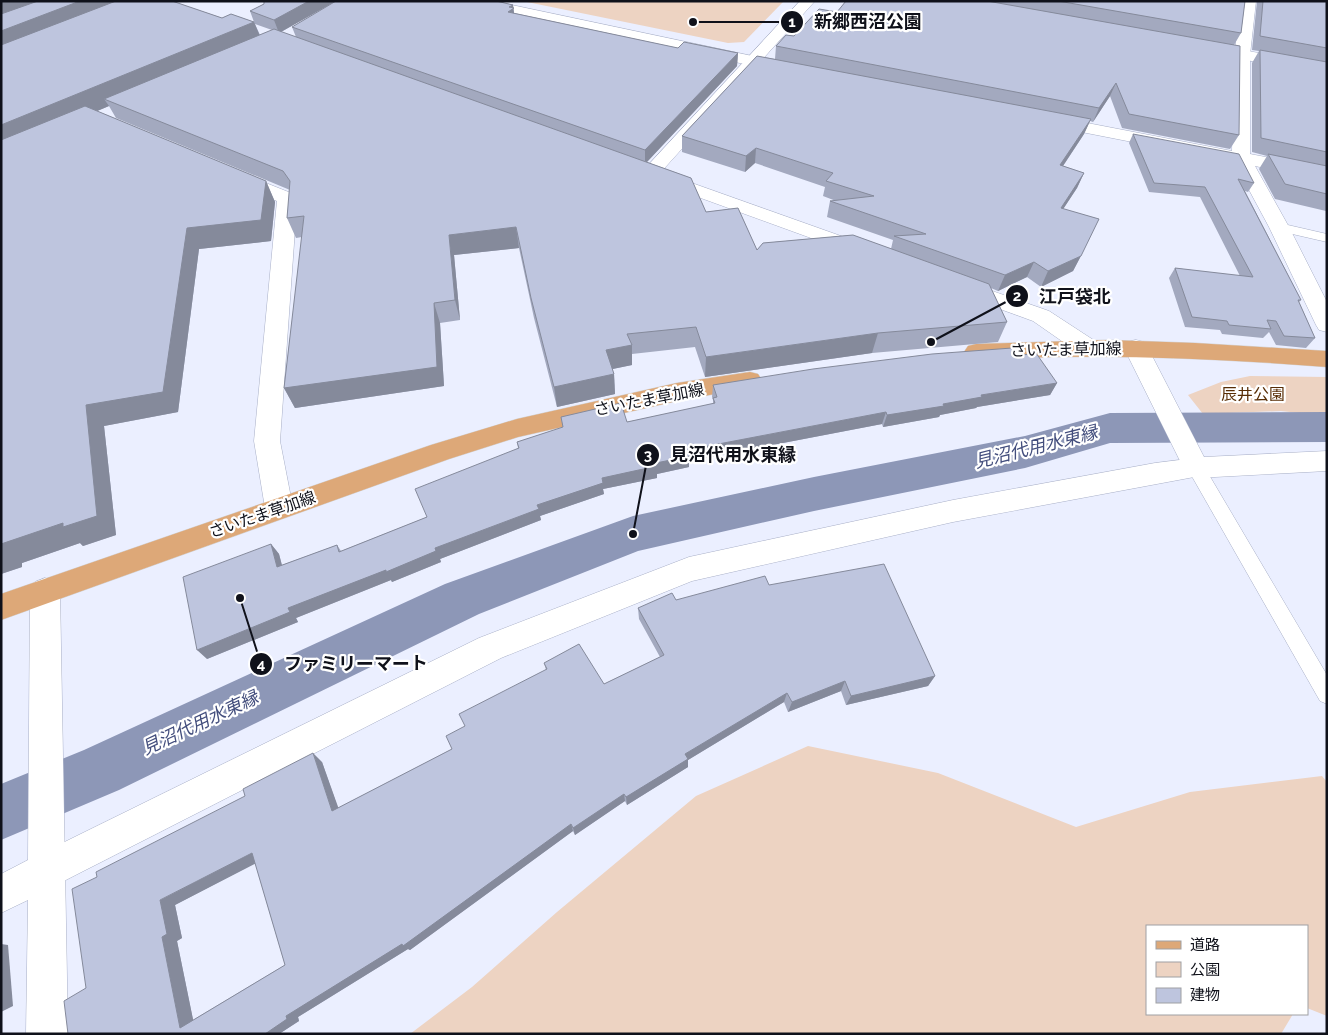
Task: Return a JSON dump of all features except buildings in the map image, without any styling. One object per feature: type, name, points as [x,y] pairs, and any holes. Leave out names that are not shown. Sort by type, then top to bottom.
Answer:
[{"type":"main road","name":"さいたま草加線","points":[[954,354],[1087,347],[1233,352],[1327,359]]},
{"type":"main road","name":"さいたま草加線","points":[[1,606],[440,452],[517,428],[677,392],[775,376]]},
{"type":"street","points":[[472,1],[801,72]]},
{"type":"street","points":[[650,173],[808,1]]},
{"type":"street","points":[[1249,1],[1242,55],[1241,158],[1279,227],[1327,325]]},
{"type":"street","points":[[1184,44],[1327,70]]},
{"type":"street","points":[[1036,118],[1327,175]]},
{"type":"street","points":[[632,166],[883,258]]},
{"type":"street","points":[[222,171],[284,197],[287,201],[267,441],[279,508]]},
{"type":"street","points":[[948,282],[1041,316],[1087,347]]},
{"type":"street","points":[[1136,348],[1196,468]]},
{"type":"street","points":[[1,894],[46,856],[490,648],[689,569],[953,511],[1155,473],[1196,468],[1327,462]]},
{"type":"street","points":[[45,591],[47,1034]]},
{"type":"lane","points":[[1279,227],[1327,238]]},
{"type":"lane","points":[[1196,468],[1327,694]]},
{"type":"green space","points":[[522,1],[784,1],[744,42],[728,43]]},
{"type":"green space","name":"辰井公園","points":[[1250,376],[1327,377],[1327,416],[1281,411],[1203,414],[1188,395],[1221,382]]},
{"type":"green space","points":[[808,746],[938,773],[1076,827],[1190,792],[1322,776],[1327,782],[1327,1016],[1308,1008],[1308,925],[1146,925],[1146,1015],[1292,1015],[1281,1034],[410,1034],[472,987],[557,912],[696,796]]},
{"type":"waterway","name":"見沼代用水東縁","points":[[1,812],[100,771],[462,599],[633,534],[814,494],[1025,452],[1110,428],[1327,427]]},
{"type":"place","name":"新郷西沼公園","points":[[693,22]]},
{"type":"place","name":"江戸袋北","points":[[931,342]]},
{"type":"place","name":"見沼代用水東縁","points":[[633,534]]},
{"type":"place","name":"ファミリーマート","points":[[240,598]]}]
